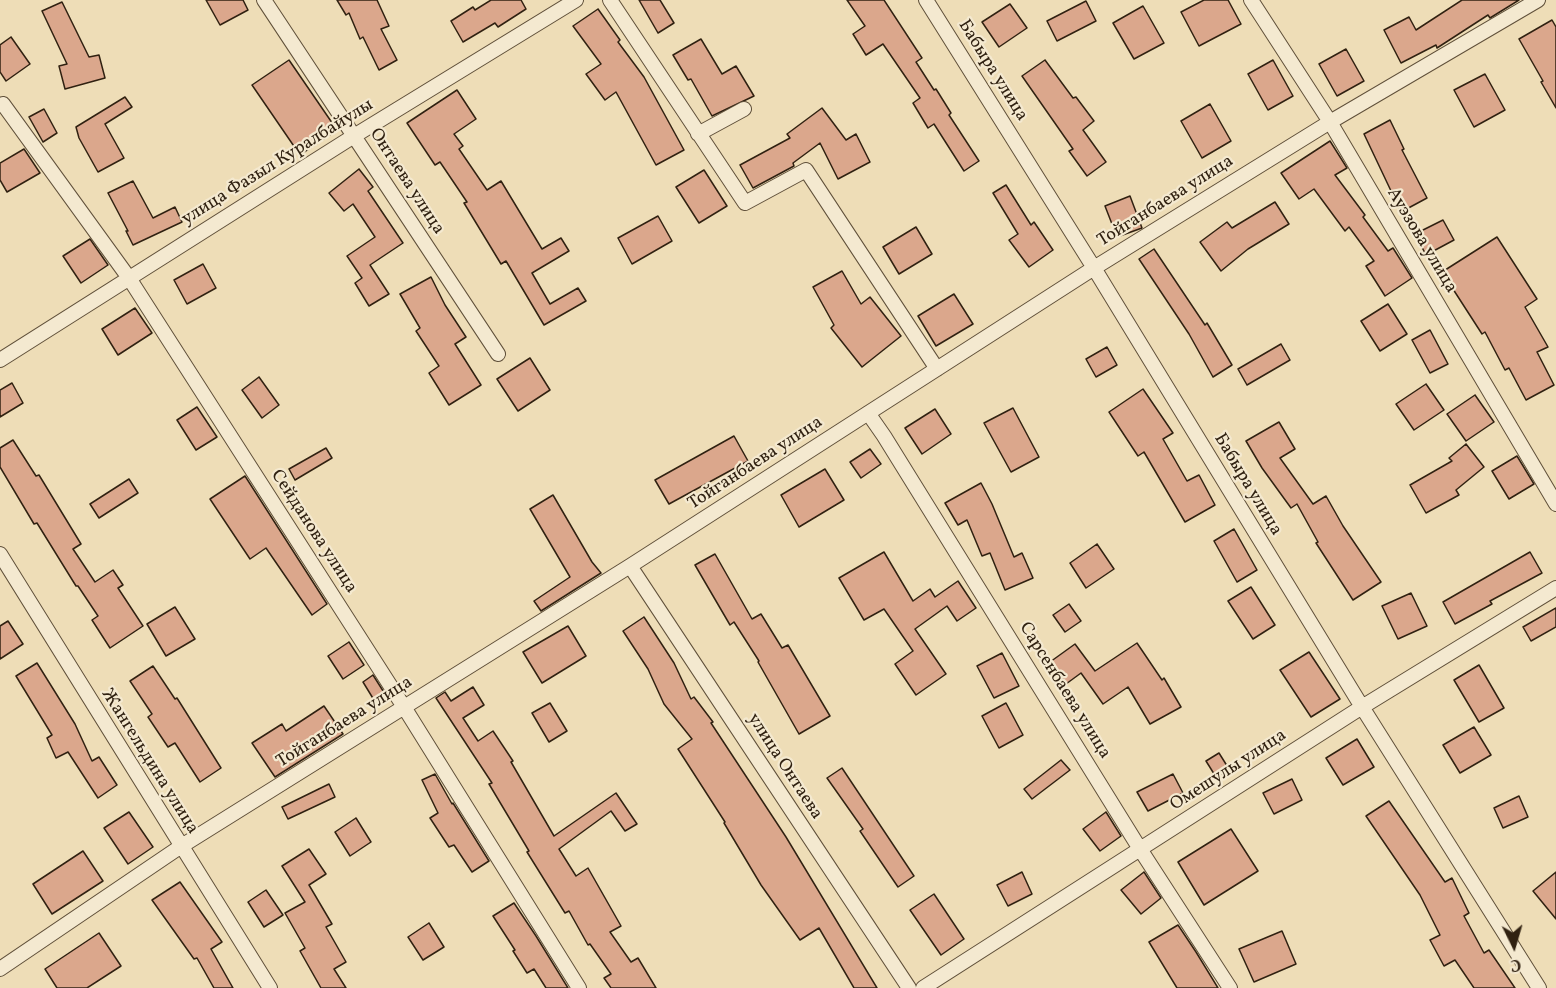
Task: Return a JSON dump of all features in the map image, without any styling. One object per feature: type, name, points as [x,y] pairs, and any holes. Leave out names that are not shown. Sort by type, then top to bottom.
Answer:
[{"type":"street","name":"Онтаева улица","points":[[264,0],[498,354]]},
{"type":"street","name":"улица Фазыл Куралбайулы","points":[[0,360],[354,136],[576,0]]},
{"type":"street","points":[[610,0],[745,203],[806,170],[937,369]]},
{"type":"street","name":"Бабыра улица","points":[[926,0],[1094,268],[1362,707],[1539,988]]},
{"type":"street","name":"Ауэзова улица","points":[[1251,0],[1330,122],[1556,504]]},
{"type":"street","name":"Тойганбаева улица","points":[[0,969],[180,847],[630,566],[1094,268],[1330,122],[1538,0]]},
{"type":"street","name":"Сейданова улица","points":[[3,104],[129,278],[404,707],[579,988]]},
{"type":"street","points":[[699,134],[744,109]]},
{"type":"street","name":"Сарсенбаева улица","points":[[868,413],[1140,849],[1230,988]]},
{"type":"street","name":"Жангельдина улица","points":[[0,554],[180,847],[270,988]]},
{"type":"street","name":"улица Онтаева","points":[[630,566],[909,988]]},
{"type":"street","name":"Омешулы улица","points":[[923,988],[1362,707],[1556,588]]},
{"type":"building","points":[[206,0],[243,0],[248,10],[220,25]]},
{"type":"building","points":[[337,0],[377,0],[389,26],[381,29],[397,60],[379,70],[363,37],[360,39],[349,13],[346,15]]},
{"type":"building","points":[[491,0],[521,0],[526,9],[498,27],[495,23],[463,42],[451,21],[473,7],[475,10]]},
{"type":"building","points":[[639,0],[660,0],[674,23],[658,33]]},
{"type":"building","points":[[847,0],[884,0],[922,58],[916,62],[934,90],[936,89],[951,113],[949,115],[979,161],[964,171],[934,124],[928,128],[913,103],[920,98],[883,44],[866,55],[853,34],[865,26]]},
{"type":"building","points":[[1204,0],[1228,0],[1241,24],[1199,46],[1181,12]]},
{"type":"building","points":[[1462,0],[1519,0],[1490,18],[1488,15],[1437,48],[1436,45],[1401,63],[1384,30],[1409,17],[1416,30]]},
{"type":"building","points":[[1086,1],[1096,21],[1057,41],[1047,21]]},
{"type":"building","points":[[62,2],[89,57],[99,55],[105,78],[65,89],[59,66],[67,64],[42,11]]},
{"type":"building","points":[[1010,4],[1027,28],[999,47],[982,22]]},
{"type":"building","points":[[1143,6],[1164,43],[1134,59],[1113,23]]},
{"type":"building","points":[[598,9],[620,40],[618,42],[644,77],[684,150],[656,165],[616,92],[605,100],[586,74],[601,64],[573,26]]},
{"type":"building","points":[[1552,20],[1556,27],[1556,108],[1519,39]]},
{"type":"building","points":[[11,37],[30,64],[6,81],[0,72],[0,45]]},
{"type":"building","points":[[701,39],[722,74],[736,66],[754,96],[712,116],[691,79],[688,80],[673,55]]},
{"type":"building","points":[[1346,49],[1364,81],[1337,96],[1319,64]]},
{"type":"building","points":[[289,60],[337,130],[300,155],[252,85]]},
{"type":"building","points":[[1045,60],[1073,98],[1076,97],[1094,121],[1083,130],[1106,162],[1087,176],[1069,151],[1073,149],[1022,76]]},
{"type":"building","points":[[1273,60],[1293,96],[1268,110],[1248,74]]},
{"type":"building","points":[[1485,74],[1505,110],[1474,127],[1454,90]]},
{"type":"building","points":[[457,90],[476,119],[454,134],[463,146],[459,149],[487,190],[501,181],[542,249],[561,238],[569,251],[532,273],[550,304],[578,288],[586,301],[544,325],[506,261],[501,264],[464,203],[467,202],[440,162],[435,165],[407,123]]},
{"type":"building","points":[[125,97],[132,107],[105,124],[124,158],[98,172],[79,138],[76,127]]},
{"type":"building","points":[[1210,104],[1231,141],[1202,158],[1181,121]]},
{"type":"building","points":[[822,108],[846,140],[856,134],[870,162],[838,179],[820,143],[793,163],[794,166],[753,188],[740,165],[790,138],[787,134]]},
{"type":"building","points":[[44,109],[57,133],[43,142],[29,117]]},
{"type":"building","points":[[1390,120],[1404,149],[1402,150],[1427,198],[1401,212],[1364,134]]},
{"type":"building","points":[[1330,141],[1347,168],[1335,175],[1388,251],[1393,248],[1412,278],[1385,296],[1366,266],[1374,261],[1349,227],[1345,231],[1314,189],[1299,199],[1281,173]]},
{"type":"building","points":[[24,149],[40,173],[7,192],[0,180],[0,163]]},
{"type":"building","points":[[359,169],[373,187],[368,191],[403,243],[370,265],[389,294],[369,306],[355,283],[362,278],[347,256],[375,237],[353,204],[344,211],[329,193]]},
{"type":"building","points":[[704,170],[727,206],[699,223],[676,187]]},
{"type":"building","points":[[133,181],[153,218],[175,207],[182,222],[133,245],[108,193]]},
{"type":"building","points":[[1006,185],[1031,225],[1034,222],[1053,250],[1029,267],[1009,240],[1018,234],[993,193]]},
{"type":"building","points":[[1130,196],[1142,228],[1117,237],[1105,206]]},
{"type":"building","points":[[1275,202],[1289,224],[1248,249],[1221,271],[1200,242],[1227,222],[1232,228]]},
{"type":"building","points":[[658,216],[672,241],[632,264],[618,238]]},
{"type":"building","points":[[1443,220],[1454,240],[1426,255],[1415,234]]},
{"type":"building","points":[[916,227],[932,254],[899,274],[883,247]]},
{"type":"building","points":[[1497,237],[1537,299],[1525,307],[1548,347],[1537,352],[1554,385],[1526,400],[1509,368],[1505,370],[1485,332],[1482,334],[1442,272]]},
{"type":"building","points":[[90,239],[108,265],[81,283],[63,256]]},
{"type":"building","points":[[1154,249],[1205,325],[1207,323],[1232,365],[1213,377],[1189,334],[1139,259]]},
{"type":"building","points":[[203,264],[216,288],[187,304],[174,280]]},
{"type":"building","points":[[842,271],[861,304],[870,297],[901,336],[862,367],[831,328],[834,325],[813,287]]},
{"type":"building","points":[[431,277],[445,305],[466,337],[455,344],[481,385],[449,405],[429,373],[439,366],[416,331],[420,328],[400,294]]},
{"type":"building","points":[[954,294],[973,324],[936,346],[918,316]]},
{"type":"building","points":[[1388,304],[1407,334],[1380,351],[1361,321]]},
{"type":"building","points":[[135,308],[152,333],[118,355],[102,329]]},
{"type":"building","points":[[1430,330],[1448,364],[1430,373],[1412,340]]},
{"type":"building","points":[[1281,344],[1290,360],[1247,385],[1238,369]]},
{"type":"building","points":[[1107,347],[1117,365],[1096,377],[1086,359]]},
{"type":"building","points":[[530,358],[550,390],[518,411],[497,379]]},
{"type":"building","points":[[259,377],[279,405],[262,418],[242,390]]},
{"type":"building","points":[[12,383],[23,403],[0,417],[0,390]]},
{"type":"building","points":[[1426,384],[1444,410],[1414,430],[1396,404]]},
{"type":"building","points":[[1143,389],[1173,433],[1163,439],[1187,481],[1199,475],[1215,505],[1185,522],[1144,452],[1138,456],[1109,412]]},
{"type":"building","points":[[1475,395],[1494,422],[1466,441],[1447,414]]},
{"type":"building","points":[[197,407],[217,437],[196,450],[177,420]]},
{"type":"building","points":[[1013,408],[1039,457],[1011,472],[984,423]]},
{"type":"building","points":[[935,409],[951,434],[922,454],[905,428]]},
{"type":"building","points":[[1279,422],[1295,449],[1280,458],[1313,504],[1326,496],[1343,526],[1381,582],[1353,600],[1316,543],[1318,542],[1297,504],[1291,508],[1246,441]]},
{"type":"building","points":[[734,436],[748,461],[669,504],[655,480]]},
{"type":"building","points":[[13,440],[36,476],[39,475],[81,544],[73,549],[95,582],[113,570],[123,585],[118,588],[143,626],[110,648],[92,620],[98,616],[76,586],[37,523],[34,524],[0,467],[0,448]]},
{"type":"building","points":[[1466,444],[1484,467],[1456,490],[1459,495],[1426,513],[1410,485],[1452,461],[1449,458]]},
{"type":"building","points":[[326,448],[332,458],[295,480],[289,469]]},
{"type":"building","points":[[870,449],[881,464],[861,478],[850,462]]},
{"type":"building","points":[[1517,456],[1534,484],[1509,499],[1492,471]]},
{"type":"building","points":[[825,469],[844,500],[799,527],[781,495]]},
{"type":"building","points":[[245,476],[327,604],[312,615],[266,548],[250,559],[210,499]]},
{"type":"building","points":[[129,479],[138,493],[99,518],[90,504]]},
{"type":"building","points":[[981,483],[1014,557],[1022,553],[1033,578],[1005,590],[990,553],[982,556],[967,520],[958,525],[945,503]]},
{"type":"building","points":[[553,495],[592,562],[601,573],[541,611],[534,601],[570,577],[530,509]]},
{"type":"building","points":[[1234,529],[1257,570],[1237,582],[1214,541]]},
{"type":"building","points":[[1097,544],[1114,569],[1086,588],[1070,563]]},
{"type":"building","points":[[884,552],[913,601],[930,589],[935,597],[958,581],[976,608],[957,621],[947,606],[915,629],[946,674],[916,695],[895,664],[913,651],[884,609],[864,620],[839,578]]},
{"type":"building","points":[[1530,552],[1542,573],[1490,601],[1492,604],[1455,624],[1443,602]]},
{"type":"building","points":[[715,554],[752,619],[761,614],[782,648],[788,645],[830,716],[799,734],[759,661],[734,622],[730,625],[695,565]]},
{"type":"building","points":[[1251,587],[1275,625],[1253,639],[1228,601]]},
{"type":"building","points":[[1411,593],[1427,626],[1398,639],[1382,606]]},
{"type":"building","points":[[1069,604],[1081,621],[1065,632],[1053,615]]},
{"type":"building","points":[[175,607],[195,639],[166,656],[147,624]]},
{"type":"building","points":[[1556,608],[1556,627],[1531,641],[1523,627]]},
{"type":"building","points":[[644,617],[674,663],[691,699],[694,697],[713,722],[711,723],[786,837],[877,988],[854,988],[819,928],[800,940],[761,885],[725,822],[678,749],[692,739],[664,704],[648,669],[623,631]]},
{"type":"building","points":[[8,621],[23,644],[0,659],[0,626]]},
{"type":"building","points":[[568,626],[586,656],[542,683],[523,652]]},
{"type":"building","points":[[349,642],[364,665],[343,679],[328,656]]},
{"type":"building","points":[[1137,643],[1162,680],[1164,678],[1181,707],[1150,724],[1128,687],[1103,704],[1081,673],[1066,684],[1050,662],[1075,644],[1095,671]]},
{"type":"building","points":[[1309,652],[1340,699],[1311,717],[1280,670]]},
{"type":"building","points":[[1002,653],[1019,686],[994,698],[977,666]]},
{"type":"building","points":[[37,663],[75,724],[92,761],[99,757],[117,785],[98,798],[68,752],[56,758],[47,738],[52,735],[16,676]]},
{"type":"building","points":[[1479,665],[1504,708],[1479,722],[1454,680]]},
{"type":"building","points":[[153,666],[175,699],[177,698],[221,768],[200,782],[175,743],[168,747],[148,717],[152,714],[130,681]]},
{"type":"building","points":[[373,675],[385,694],[374,700],[363,682]]},
{"type":"building","points":[[473,687],[484,705],[463,718],[478,741],[493,731],[513,761],[511,762],[554,836],[616,793],[637,824],[625,831],[611,811],[559,849],[576,876],[588,868],[621,926],[610,932],[631,962],[638,958],[656,988],[611,988],[604,978],[611,974],[590,944],[588,945],[569,911],[565,913],[527,852],[529,851],[489,784],[492,783],[436,698],[445,692],[451,701]]},
{"type":"building","points":[[550,703],[567,731],[549,742],[532,713]]},
{"type":"building","points":[[1006,703],[1023,735],[999,748],[982,716]]},
{"type":"building","points":[[324,706],[343,734],[275,777],[252,743],[282,724],[286,731]]},
{"type":"building","points":[[1474,727],[1491,755],[1460,773],[1443,745]]},
{"type":"building","points":[[1357,739],[1374,767],[1343,785],[1326,758]]},
{"type":"building","points":[[1219,753],[1229,769],[1216,777],[1206,761]]},
{"type":"building","points":[[1061,760],[1070,770],[1032,799],[1024,789]]},
{"type":"building","points":[[842,768],[914,876],[898,887],[860,831],[863,829],[827,778]]},
{"type":"building","points":[[435,774],[489,861],[472,872],[454,845],[449,847],[430,818],[438,813],[422,780]]},
{"type":"building","points":[[1173,774],[1183,793],[1148,811],[1137,792]]},
{"type":"building","points":[[1292,779],[1302,800],[1274,814],[1263,793]]},
{"type":"building","points":[[329,784],[335,797],[288,819],[282,807]]},
{"type":"building","points":[[1519,796],[1528,817],[1503,828],[1494,808]]},
{"type":"building","points":[[1389,801],[1445,882],[1452,878],[1469,913],[1464,916],[1484,953],[1489,950],[1515,988],[1474,988],[1455,960],[1444,966],[1430,940],[1440,935],[1420,895],[1366,816]]},
{"type":"building","points":[[129,812],[153,847],[128,864],[104,828]]},
{"type":"building","points":[[1106,812],[1121,836],[1100,851],[1083,829]]},
{"type":"building","points":[[356,818],[371,842],[350,856],[335,832]]},
{"type":"building","points":[[1231,829],[1258,871],[1204,905],[1178,862]]},
{"type":"building","points":[[309,849],[326,874],[309,885],[332,924],[326,927],[346,962],[334,969],[346,988],[321,988],[300,951],[305,948],[285,913],[305,902],[282,866]]},
{"type":"building","points":[[83,851],[103,881],[52,914],[33,884]]},
{"type":"building","points":[[1022,872],[1032,894],[1008,906],[997,885]]},
{"type":"building","points":[[1144,872],[1161,898],[1141,914],[1121,890]]},
{"type":"building","points":[[1556,872],[1556,919],[1533,891]]},
{"type":"building","points":[[180,882],[222,942],[211,949],[233,988],[214,988],[197,958],[194,959],[152,900]]},
{"type":"building","points":[[266,890],[283,915],[264,927],[248,902]]},
{"type":"building","points":[[934,894],[964,939],[941,955],[910,910]]},
{"type":"building","points":[[514,903],[568,988],[546,988],[534,969],[527,973],[513,951],[515,950],[493,916]]},
{"type":"building","points":[[429,923],[444,947],[423,960],[408,937]]},
{"type":"building","points":[[1178,925],[1218,988],[1177,988],[1149,942]]},
{"type":"building","points":[[1282,931],[1296,964],[1254,982],[1239,949]]},
{"type":"building","points":[[99,933],[121,966],[87,988],[57,988],[45,969]]}]
